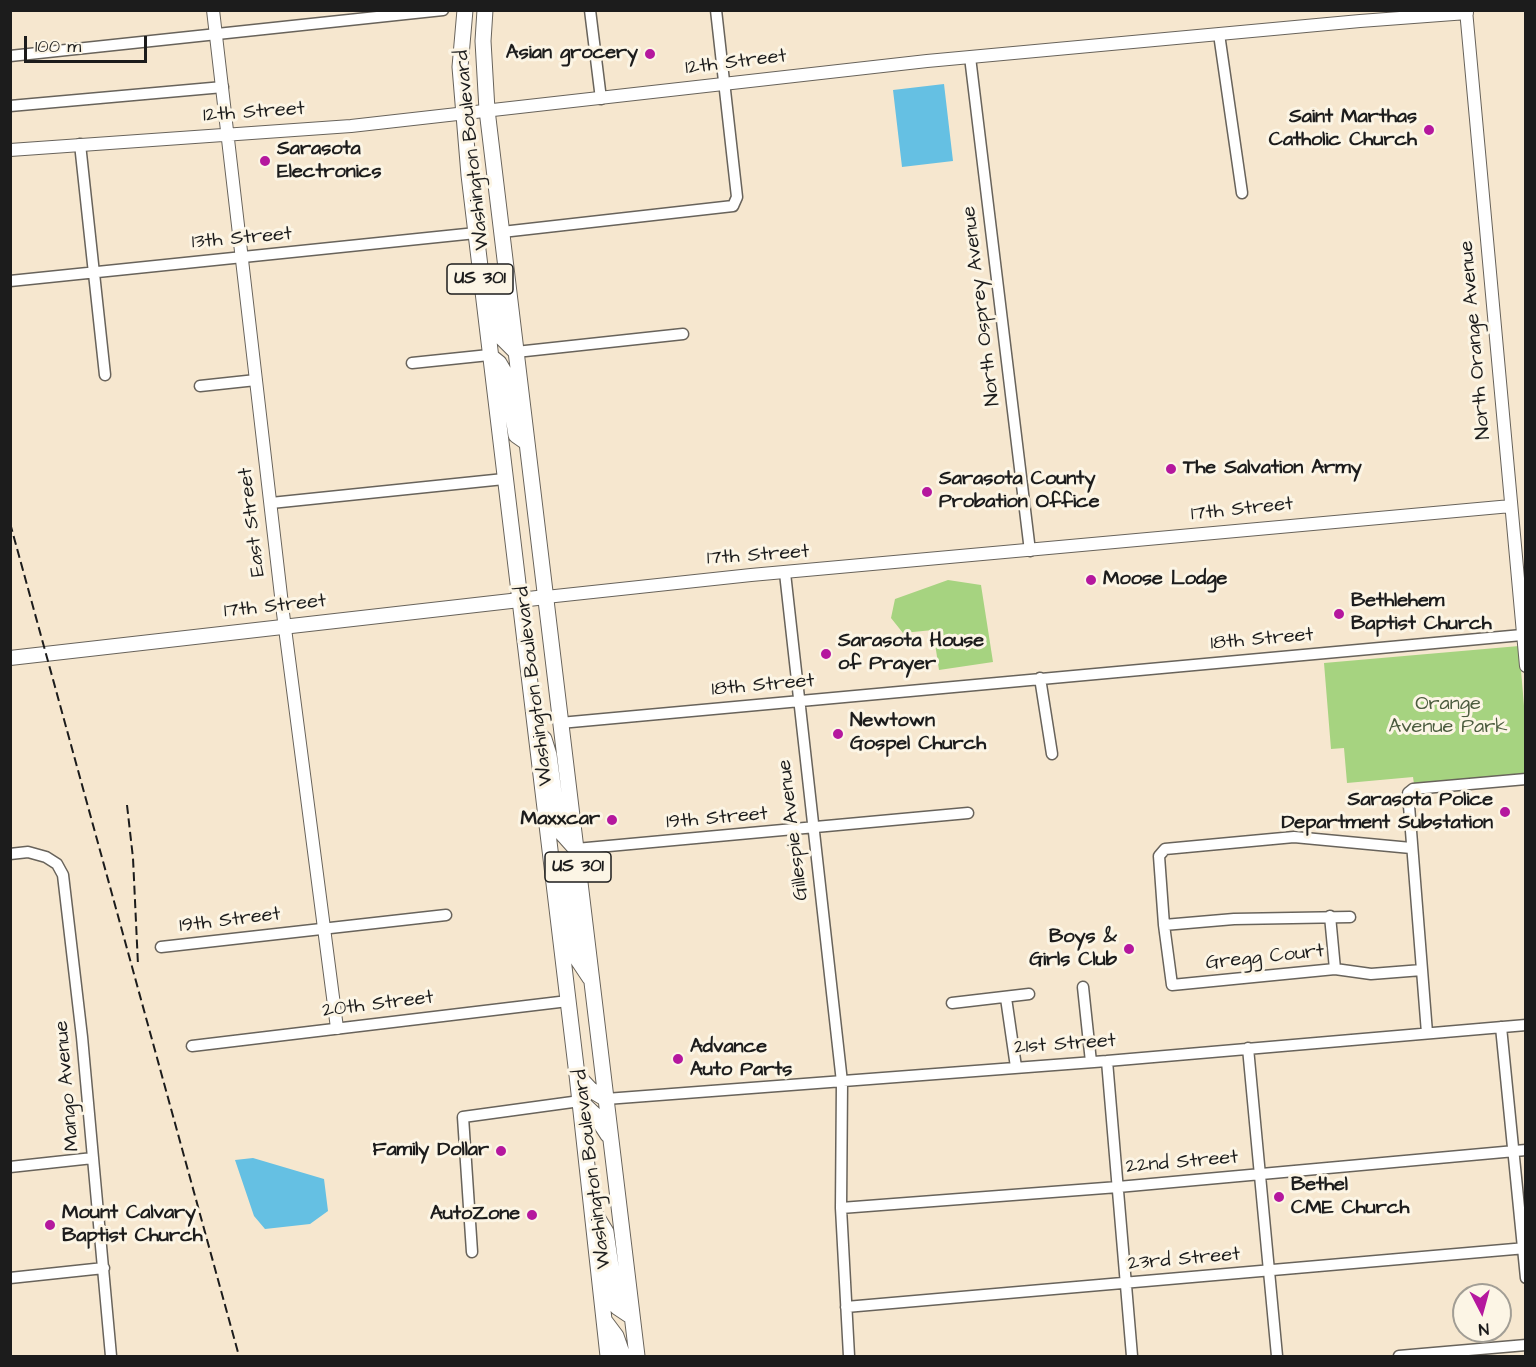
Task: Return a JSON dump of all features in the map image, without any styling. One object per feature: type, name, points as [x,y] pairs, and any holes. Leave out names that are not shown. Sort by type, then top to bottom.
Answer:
[{"type":"main road","name":"Washington Boulevard","points":[[465,10],[459,67],[462,113],[518,600],[577,1075],[608,1356]]},
{"type":"main road","name":"Washington Boulevard","points":[[485,10],[483,49],[487,110],[637,1356]]},
{"type":"main road","points":[[479,270],[493,286],[500,336],[516,352]]},
{"type":"main road","points":[[489,355],[499,363],[506,375],[516,435],[526,442]]},
{"type":"main road","name":"17th Street","points":[[10,658],[546,597]]},
{"type":"main road","points":[[535,732],[544,739],[549,755],[559,830],[576,849]]},
{"type":"main road","points":[[551,860],[566,879],[576,957],[592,981]]},
{"type":"main road","points":[[577,1075],[591,1090],[606,1099]]},
{"type":"main road","points":[[580,1101],[595,1115],[610,1137]]},
{"type":"main road","points":[[592,1209],[606,1232],[617,1307],[632,1317]]},
{"type":"main road","points":[[604,1320],[616,1336],[623,1356]]},
{"type":"street","name":"East Street","points":[[213,10],[285,625],[337,1028]]},
{"type":"street","points":[[10,56],[443,10]]},
{"type":"street","points":[[590,10],[601,99]]},
{"type":"street","points":[[502,232],[722,208],[735,203],[737,197],[716,10]]},
{"type":"street","name":"12th Street","points":[[10,150],[351,126],[970,57],[1466,12]]},
{"type":"street","name":"North Orange Avenue","points":[[1466,12],[1526,666]]},
{"type":"street","points":[[1219,34],[1242,193]]},
{"type":"street","name":"North Osprey Avenue","points":[[970,57],[1030,551]]},
{"type":"street","points":[[10,106],[223,87]]},
{"type":"street","points":[[80,144],[105,375]]},
{"type":"street","name":"13th Street","points":[[10,281],[476,233]]},
{"type":"street","points":[[516,352],[683,334]]},
{"type":"street","points":[[412,363],[489,355]]},
{"type":"street","points":[[200,386],[256,380]]},
{"type":"street","points":[[271,503],[504,479]]},
{"type":"street","name":"17th Street","points":[[546,597],[1511,506]]},
{"type":"street","name":"Gillespie Avenue","points":[[785,573],[797,700],[842,1082],[841,1208],[849,1356]]},
{"type":"street","name":"18th Street","points":[[560,723],[1522,635]]},
{"type":"street","points":[[1040,678],[1052,754]]},
{"type":"street","points":[[1427,1033],[1407,797],[1410,791],[1526,779]]},
{"type":"street","name":"19th Street","points":[[576,849],[968,813]]},
{"type":"street","points":[[1350,917],[1234,919],[1164,925],[1160,853],[1165,849],[1294,837],[1411,848]]},
{"type":"street","name":"Mango Avenue","points":[[10,854],[28,852],[46,857],[57,864],[63,875],[111,1356]]},
{"type":"street","name":"19th Street","points":[[161,947],[446,915]]},
{"type":"street","points":[[1330,916],[1335,969]]},
{"type":"street","name":"Gregg Court","points":[[1164,925],[1172,985],[1335,969],[1371,974],[1422,970]]},
{"type":"street","points":[[1083,987],[1091,1062]]},
{"type":"street","points":[[952,1004],[1029,994]]},
{"type":"street","points":[[1006,998],[1016,1066]]},
{"type":"street","name":"20th Street","points":[[192,1046],[568,1001]]},
{"type":"street","name":"21st Street","points":[[606,1099],[842,1082],[1016,1066],[1107,1061],[1526,1025]]},
{"type":"street","points":[[1501,1027],[1526,1278]]},
{"type":"street","points":[[1248,1048],[1277,1356]]},
{"type":"street","points":[[1107,1061],[1132,1356]]},
{"type":"street","points":[[472,1252],[463,1117],[580,1101]]},
{"type":"street","name":"22nd Street","points":[[841,1208],[1118,1187],[1526,1150]]},
{"type":"street","points":[[10,1167],[93,1158]]},
{"type":"street","name":"23rd Street","points":[[846,1307],[1524,1248]]},
{"type":"street","points":[[10,1278],[104,1268]]},
{"type":"street","points":[[1399,1356],[1526,1345]]},
{"type":"green space","points":[[948,580],[981,585],[993,662],[939,670],[933,630],[903,633],[891,618],[895,599]]},
{"type":"green space","name":"Orange Avenue Park","points":[[1519,646],[1525,718],[1525,774],[1414,784],[1413,777],[1347,783],[1344,748],[1331,749],[1324,663]]},
{"type":"water","points":[[944,84],[953,161],[902,167],[893,90]]},
{"type":"water","points":[[253,1158],[324,1179],[328,1211],[310,1224],[265,1229],[254,1216],[235,1160]]},
{"type":"railway","points":[[10,523],[239,1356]]},
{"type":"railway","points":[[127,805],[133,858],[138,965]]},
{"type":"place","name":"Asian grocery","points":[[650,54]]},
{"type":"place","name":"Saint Marthas Catholic Church","points":[[1429,130]]},
{"type":"place","name":"Sarasota Electronics","points":[[265,161]]},
{"type":"place","name":"The Salvation Army","points":[[1171,469]]},
{"type":"place","name":"Sarasota County Probation Office","points":[[927,492]]},
{"type":"place","name":"Moose Lodge","points":[[1091,580]]},
{"type":"place","name":"Bethlehem Baptist Church","points":[[1339,614]]},
{"type":"place","name":"Sarasota House of Prayer","points":[[826,654]]},
{"type":"place","name":"Newtown Gospel Church","points":[[838,734]]},
{"type":"place","name":"Sarasota Police Department Substation","points":[[1505,812]]},
{"type":"place","name":"Maxxcar","points":[[612,820]]},
{"type":"place","name":"Boys & Girls Club","points":[[1129,949]]},
{"type":"place","name":"Advance Auto Parts","points":[[678,1059]]},
{"type":"place","name":"Family Dollar","points":[[501,1151]]},
{"type":"place","name":"Bethel CME Church","points":[[1279,1197]]},
{"type":"place","name":"AutoZone","points":[[532,1215]]},
{"type":"place","name":"Mount Calvary Baptist Church","points":[[50,1225]]}]
